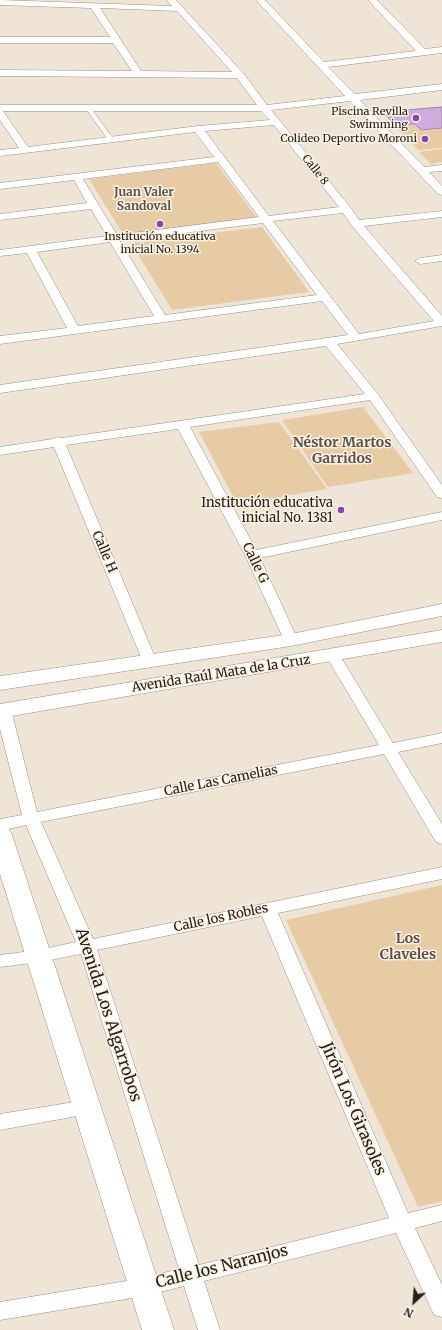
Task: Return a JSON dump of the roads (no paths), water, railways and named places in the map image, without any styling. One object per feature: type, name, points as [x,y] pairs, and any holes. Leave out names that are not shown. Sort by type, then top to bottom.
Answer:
[{"type":"main road","name":"Avenida Raúl Mata de la Cruz","points":[[0,683],[291,640],[442,610]]},
{"type":"main road","name":"Avenida Raúl Mata de la Cruz","points":[[1,708],[333,656],[442,636]]},
{"type":"main road","points":[[0,835],[158,1330]]},
{"type":"street","name":"Calle 8","points":[[172,0],[240,75],[264,108],[277,122],[346,209],[356,224],[442,323]]},
{"type":"street","points":[[260,0],[442,192]]},
{"type":"street","points":[[372,0],[423,53]]},
{"type":"street","points":[[0,2],[179,9]]},
{"type":"street","points":[[95,6],[138,74]]},
{"type":"street","points":[[0,40],[117,40]]},
{"type":"street","points":[[321,64],[442,50]]},
{"type":"street","points":[[0,73],[240,75]]},
{"type":"street","points":[[0,108],[264,108],[442,88]]},
{"type":"street","points":[[0,114],[25,150]]},
{"type":"street","points":[[0,153],[198,129],[277,122]]},
{"type":"street","points":[[198,129],[356,338]]},
{"type":"street","points":[[0,186],[221,159]]},
{"type":"street","points":[[422,170],[442,168]]},
{"type":"street","points":[[77,177],[161,318]]},
{"type":"street","points":[[0,218],[95,205]]},
{"type":"street","points":[[0,253],[346,209]]},
{"type":"street","points":[[356,224],[442,214]]},
{"type":"street","points":[[30,249],[74,330]]},
{"type":"street","points":[[420,261],[442,258]]},
{"type":"street","points":[[0,340],[325,296]]},
{"type":"street","points":[[2,385],[329,342],[442,323]]},
{"type":"street","points":[[329,342],[374,396],[442,494]]},
{"type":"street","points":[[0,451],[58,441],[374,396]]},
{"type":"street","name":"Calle G","points":[[182,424],[252,555],[291,640]]},
{"type":"street","name":"Calle H","points":[[58,441],[150,662]]},
{"type":"street","points":[[252,555],[442,516]]},
{"type":"street","points":[[333,656],[442,838]]},
{"type":"street","name":"Avenida Los Algarrobos","points":[[1,708],[31,819],[87,946],[209,1330]]},
{"type":"street","name":"Calle Las Camelias","points":[[0,825],[442,738]]},
{"type":"street","name":"Calle los Robles","points":[[0,961],[39,956],[442,873]]},
{"type":"street","name":"Jirón Los Girasoles","points":[[268,909],[402,1223],[442,1308]]},
{"type":"street","points":[[0,1122],[87,1108]]},
{"type":"street","name":"Calle los Naranjos","points":[[0,1311],[144,1287],[442,1213]]},
{"type":"lane","points":[[89,109],[111,140]]},
{"type":"place","name":"Piscina Revilla Swimming","points":[[416,118]]},
{"type":"place","name":"Colideo Deportivo Moroni","points":[[425,139]]},
{"type":"place","name":"Institución educativa inicial No. 1394","points":[[160,224]]},
{"type":"place","name":"Institución educativa inicial No. 1381","points":[[341,510]]},
{"type":"district","name":"Juan Valer Sandoval","points":[[144,200]]},
{"type":"district","name":"Néstor Martos Garridos","points":[[342,452]]},
{"type":"district","name":"Los Claveles","points":[[408,948]]}]
